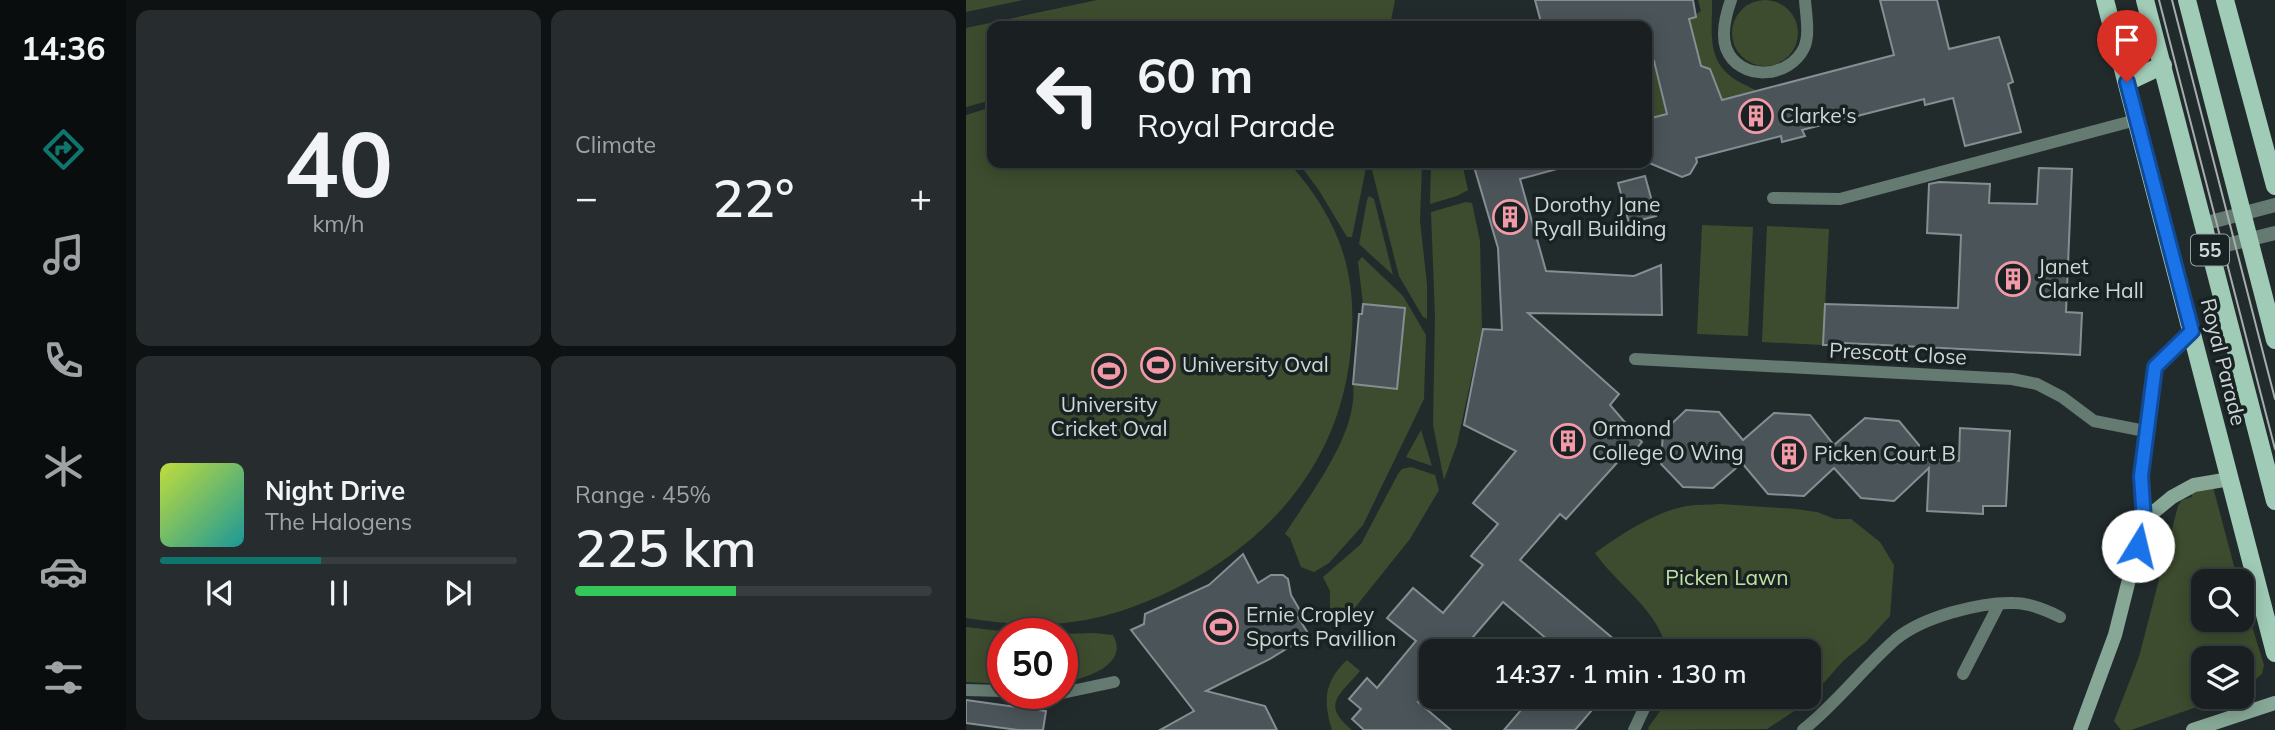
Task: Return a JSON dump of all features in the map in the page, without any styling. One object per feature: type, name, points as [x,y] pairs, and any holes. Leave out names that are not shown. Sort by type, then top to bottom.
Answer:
[{"type":"main road","name":"Royal Parade","points":[[2105,0],[2275,653]]},
{"type":"main road","name":"Royal Parade","points":[[2146,0],[2275,501]]},
{"type":"main road","name":"55","points":[[2187,0],[2275,340]]},
{"type":"main road","points":[[2225,0],[2275,186]]},
{"type":"main road","points":[[2127,82],[2163,65]]},
{"type":"main road","points":[[2080,730],[2115,635],[2144,520],[2141,476],[2155,367],[2192,331]]},
{"type":"main road","points":[[2144,520],[2172,497],[2194,485],[2230,479]]},
{"type":"main road","points":[[2193,730],[2275,703]]},
{"type":"street","points":[[2203,224],[2275,205]]},
{"type":"street","points":[[2210,249],[2275,233]]},
{"type":"lane","points":[[1731,0],[1724,31],[1726,48],[1736,62],[1749,70],[1766,73],[1784,69],[1804,47],[1807,30],[1805,0]]},
{"type":"lane","points":[[1773,198],[1840,199],[2136,120]]},
{"type":"lane","name":"Prescott Close","points":[[1635,359],[2012,379],[2037,384],[2062,397],[2094,421],[2146,431]]},
{"type":"lane","points":[[1803,730],[1822,715],[1897,638],[1917,626],[1946,615],[1999,604],[2029,605],[2060,617]]},
{"type":"lane","points":[[1963,674],[1999,604]]},
{"type":"lane","points":[[1078,690],[1114,682]]},
{"type":"lane","points":[[966,690],[987,691]]},
{"type":"lane","points":[[1634,730],[1644,709]]},
{"type":"green space","points":[[966,0],[1023,0],[966,12]]},
{"type":"green space","points":[[1097,0],[1395,0],[1391,21],[999,21]]},
{"type":"green space","points":[[1698,0],[1712,0],[1712,39],[1716,58],[1721,66],[1734,79],[1757,91],[1712,102],[1709,83],[1713,75],[1710,69],[1701,66],[1689,19],[1701,11]]},
{"type":"green space","points":[[1758,0],[1772,0],[1784,5],[1793,14],[1798,33],[1796,46],[1789,57],[1772,66],[1758,66],[1746,61],[1737,52],[1732,40],[1732,26],[1737,14],[1746,5]]},
{"type":"green space","points":[[987,24],[987,101],[966,107],[966,28]]},
{"type":"green space","points":[[1652,62],[1667,114],[1652,118]]},
{"type":"green space","name":"University Oval","points":[[987,109],[987,168],[1293,168],[1321,205],[1341,248],[1348,271],[1352,320],[1345,386],[1334,422],[1319,456],[1300,486],[1277,515],[1219,563],[1186,583],[1130,608],[1078,621],[1078,618],[987,618],[987,621],[966,618],[966,115]]},
{"type":"green space","points":[[1303,168],[1366,168],[1352,237],[1347,237]]},
{"type":"green space","points":[[1422,168],[1420,221],[1427,284],[1427,319],[1423,317],[1399,276],[1372,170]]},
{"type":"green space","points":[[1431,168],[1463,168],[1468,190],[1430,204]]},
{"type":"green space","points":[[1369,196],[1374,199],[1393,275],[1359,244]]},
{"type":"green space","points":[[1466,202],[1472,203],[1480,241],[1482,329],[1457,444],[1444,480],[1433,425],[1435,316],[1431,212]]},
{"type":"green space","points":[[1702,225],[1753,227],[1748,336],[1697,334]]},
{"type":"green space","points":[[1767,226],[1829,229],[1823,345],[1762,342]]},
{"type":"green space","points":[[1362,257],[1403,296],[1426,335],[1424,399],[1363,525],[1329,563],[1314,572],[1301,567],[1290,538],[1285,534],[1341,442],[1353,403],[1353,384],[1397,388],[1405,309],[1363,304],[1358,262]]},
{"type":"green space","points":[[1421,430],[1432,466],[1406,457]]},
{"type":"green space","points":[[1411,467],[1435,475],[1439,490],[1410,539],[1345,620],[1330,613],[1330,591],[1323,577],[1361,544],[1398,474],[1402,469]]},
{"type":"green space","points":[[2212,483],[2235,569],[2191,569],[2191,632],[2254,632],[2264,665],[2262,674],[2254,680],[2254,646],[2191,646],[2191,709],[2131,730],[2121,730],[2114,721],[2139,657],[2178,506],[2182,500],[2192,497],[2192,489]]},
{"type":"green space","name":"Picken Lawn","points":[[1720,504],[1796,509],[1817,512],[1835,519],[1851,519],[1880,542],[1894,565],[1890,616],[1821,686],[1821,639],[1663,639],[1646,610],[1595,553],[1651,518],[1687,506]]},
{"type":"green space","points":[[966,627],[987,629],[987,683],[966,682]]},
{"type":"green space","points":[[1078,634],[1113,635],[1117,646],[1115,655],[1102,669],[1078,679]]},
{"type":"green space","points":[[1347,660],[1360,671],[1340,694],[1335,706],[1337,713],[1352,730],[1332,730],[1327,710],[1328,692],[1334,676]]},
{"type":"green space","name":"Picken Lawn","points":[[1661,709],[1797,709],[1767,729],[1648,728]]},
{"type":"building","points":[[1535,0],[1693,0],[1696,17],[1689,19],[1701,66],[1710,69],[1722,100],[1894,55],[1880,0],[1937,0],[1949,49],[1999,37],[2013,82],[2008,84],[2021,132],[1965,146],[1953,98],[1925,105],[1924,99],[1802,130],[1805,136],[1782,142],[1781,136],[1696,158],[1697,162],[1690,174],[1682,177],[1652,164],[1652,118],[1667,114],[1652,62],[1652,21],[1541,21]]},
{"type":"building","points":[[1474,168],[1557,168],[1520,179],[1546,271],[1634,276],[1661,265],[1662,315],[1528,313],[1619,394],[1610,405],[1642,442],[1631,455],[1624,455],[1566,519],[1560,514],[1520,560],[1614,639],[1547,639],[1503,602],[1471,639],[1419,639],[1419,709],[1426,709],[1451,730],[1364,730],[1352,719],[1361,709],[1349,699],[1367,678],[1377,688],[1416,641],[1387,618],[1413,588],[1443,613],[1483,565],[1471,556],[1498,524],[1473,503],[1516,451],[1464,425],[1483,329],[1502,330],[1498,248]]},
{"type":"building","name":"Janet Clarke Hall","points":[[2039,168],[2072,169],[2066,312],[2082,313],[2080,355],[1845,343],[1823,345],[1825,304],[1958,308],[1961,235],[1927,233],[1929,184],[1990,184],[1989,203],[2037,204]]},
{"type":"building","points":[[1645,176],[1656,216],[1629,223],[1618,183]]},
{"type":"building","points":[[1363,304],[1405,308],[1397,389],[1353,384],[1359,314],[1362,314]]},
{"type":"building","points":[[1686,410],[1719,412],[1743,440],[1774,413],[1810,415],[1834,445],[1865,418],[1899,421],[1919,445],[1919,458],[1959,461],[1960,428],[2010,431],[2006,506],[1983,506],[1983,514],[1927,511],[1929,468],[1894,501],[1861,498],[1834,468],[1804,496],[1768,494],[1742,463],[1713,488],[1683,487],[1661,464],[1663,432]]},
{"type":"building","name":"Ernie Cropley Sports Pavillion","points":[[1243,554],[1258,583],[1271,575],[1283,575],[1288,579],[1291,595],[1302,614],[1298,617],[1309,635],[1270,659],[1206,691],[1265,706],[1277,730],[1160,730],[1194,711],[1131,630],[1144,624],[1145,614],[1209,585]]},
{"type":"building","points":[[966,700],[987,703],[987,709],[1046,711],[1043,730],[1018,730],[966,723]]},
{"type":"building","points":[[1522,709],[1593,709],[1575,730],[1504,730]]},
{"type":"tram line","points":[[2159,0],[2275,449]]},
{"type":"tram line","points":[[2172,0],[2275,399]]},
{"type":"place","name":"Clarke's","points":[[1756,116]]},
{"type":"place","name":"Dorothy Jane Ryall Building","points":[[1510,217]]},
{"type":"place","name":"Janet Clarke Hall","points":[[2013,279]]},
{"type":"place","name":"University Oval","points":[[1158,365]]},
{"type":"place","name":"University Cricket Oval","points":[[1109,371]]},
{"type":"place","name":"Ormond College O Wing","points":[[1568,441]]},
{"type":"place","name":"Picken Court B","points":[[1789,454]]},
{"type":"place","name":"Ernie Cropley Sports Pavillion","points":[[1221,627]]},
{"type":"route","points":[[2127,82],[2192,331],[2155,367],[2141,476],[2144,520],[2138,546]]}]
